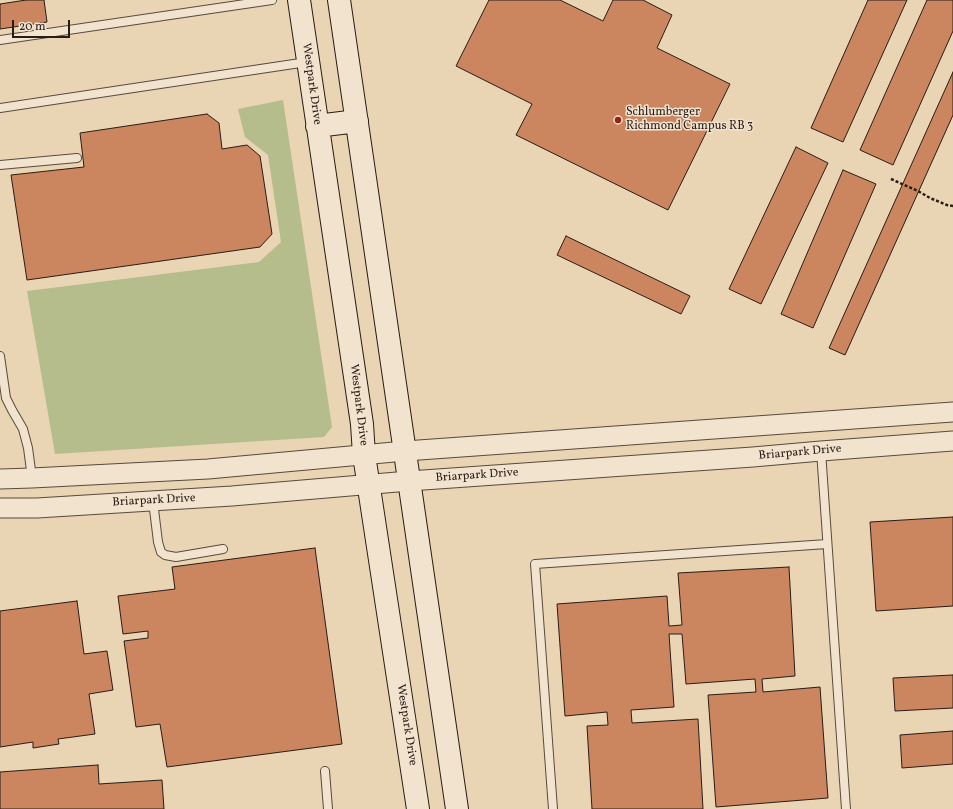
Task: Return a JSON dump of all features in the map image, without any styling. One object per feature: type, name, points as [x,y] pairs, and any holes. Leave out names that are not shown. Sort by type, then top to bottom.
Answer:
[{"type":"main road","name":"Westpark Drive","points":[[299,0],[362,424],[364,455],[418,809]]},
{"type":"main road","points":[[339,0],[458,809]]},
{"type":"main road","points":[[317,126],[357,121]]},
{"type":"street","points":[[0,479],[208,469],[405,451],[953,412]]},
{"type":"street","name":"Briarpark Drive","points":[[0,508],[37,508],[232,496],[369,484],[753,457],[953,441]]},
{"type":"street","points":[[32,478],[37,508]]},
{"type":"lane","points":[[211,0],[212,9]]},
{"type":"lane","points":[[0,40],[272,0]]},
{"type":"lane","points":[[0,108],[307,62]]},
{"type":"lane","points":[[0,165],[77,158]]},
{"type":"lane","points":[[0,356],[6,398],[23,429],[28,448],[32,478]]},
{"type":"lane","points":[[821,451],[846,809]]},
{"type":"lane","points":[[153,501],[160,552],[165,555],[176,557],[223,549]]},
{"type":"lane","points":[[553,809],[535,564],[827,544]]},
{"type":"lane","points":[[324,771],[328,809]]},
{"type":"path","points":[[890,179],[930,198],[953,206]]},
{"type":"green space","points":[[283,100],[332,427],[324,437],[55,454],[27,291],[259,262],[281,242],[268,155],[245,137],[238,109]]},
{"type":"building","points":[[26,0],[44,0],[47,22],[0,29],[0,4]]},
{"type":"building","name":"Schlumberger Richmond Campus RB 3","points":[[489,0],[560,0],[603,21],[613,0],[643,0],[672,15],[657,48],[730,84],[668,210],[516,135],[532,104],[456,66]]},
{"type":"building","points":[[868,0],[907,0],[843,142],[811,128]]},
{"type":"building","points":[[927,0],[953,0],[953,31],[893,165],[860,150]]},
{"type":"building","points":[[953,72],[953,115],[845,355],[829,348]]},
{"type":"building","points":[[207,114],[219,123],[222,149],[247,145],[260,156],[272,234],[260,247],[27,280],[11,175],[84,167],[80,133]]},
{"type":"building","points":[[796,147],[828,163],[761,304],[729,289]]},
{"type":"building","points":[[843,170],[876,184],[813,328],[781,314]]},
{"type":"building","points":[[566,236],[690,296],[681,314],[557,255]]},
{"type":"building","points":[[953,517],[953,606],[876,611],[870,522]]},
{"type":"building","points":[[315,548],[342,744],[167,767],[160,724],[136,727],[124,641],[148,638],[148,631],[123,634],[118,596],[175,589],[172,567]]},
{"type":"building","points":[[789,567],[795,676],[762,679],[763,692],[820,687],[828,798],[716,807],[708,695],[756,692],[755,679],[686,684],[682,634],[669,634],[674,707],[631,710],[632,723],[698,719],[703,809],[592,809],[587,726],[608,725],[607,712],[565,716],[557,604],[667,596],[669,626],[682,625],[678,573]]},
{"type":"building","points":[[77,601],[84,654],[107,651],[113,690],[89,694],[95,734],[58,739],[59,744],[33,748],[33,742],[0,747],[0,611]]},
{"type":"building","points":[[953,675],[953,708],[895,711],[893,678]]},
{"type":"building","points":[[953,731],[953,764],[902,768],[900,735]]},
{"type":"building","points":[[98,765],[99,784],[162,780],[164,809],[0,809],[0,772]]},
{"type":"place","name":"Schlumberger Richmond Campus RB 3","points":[[618,120]]}]
